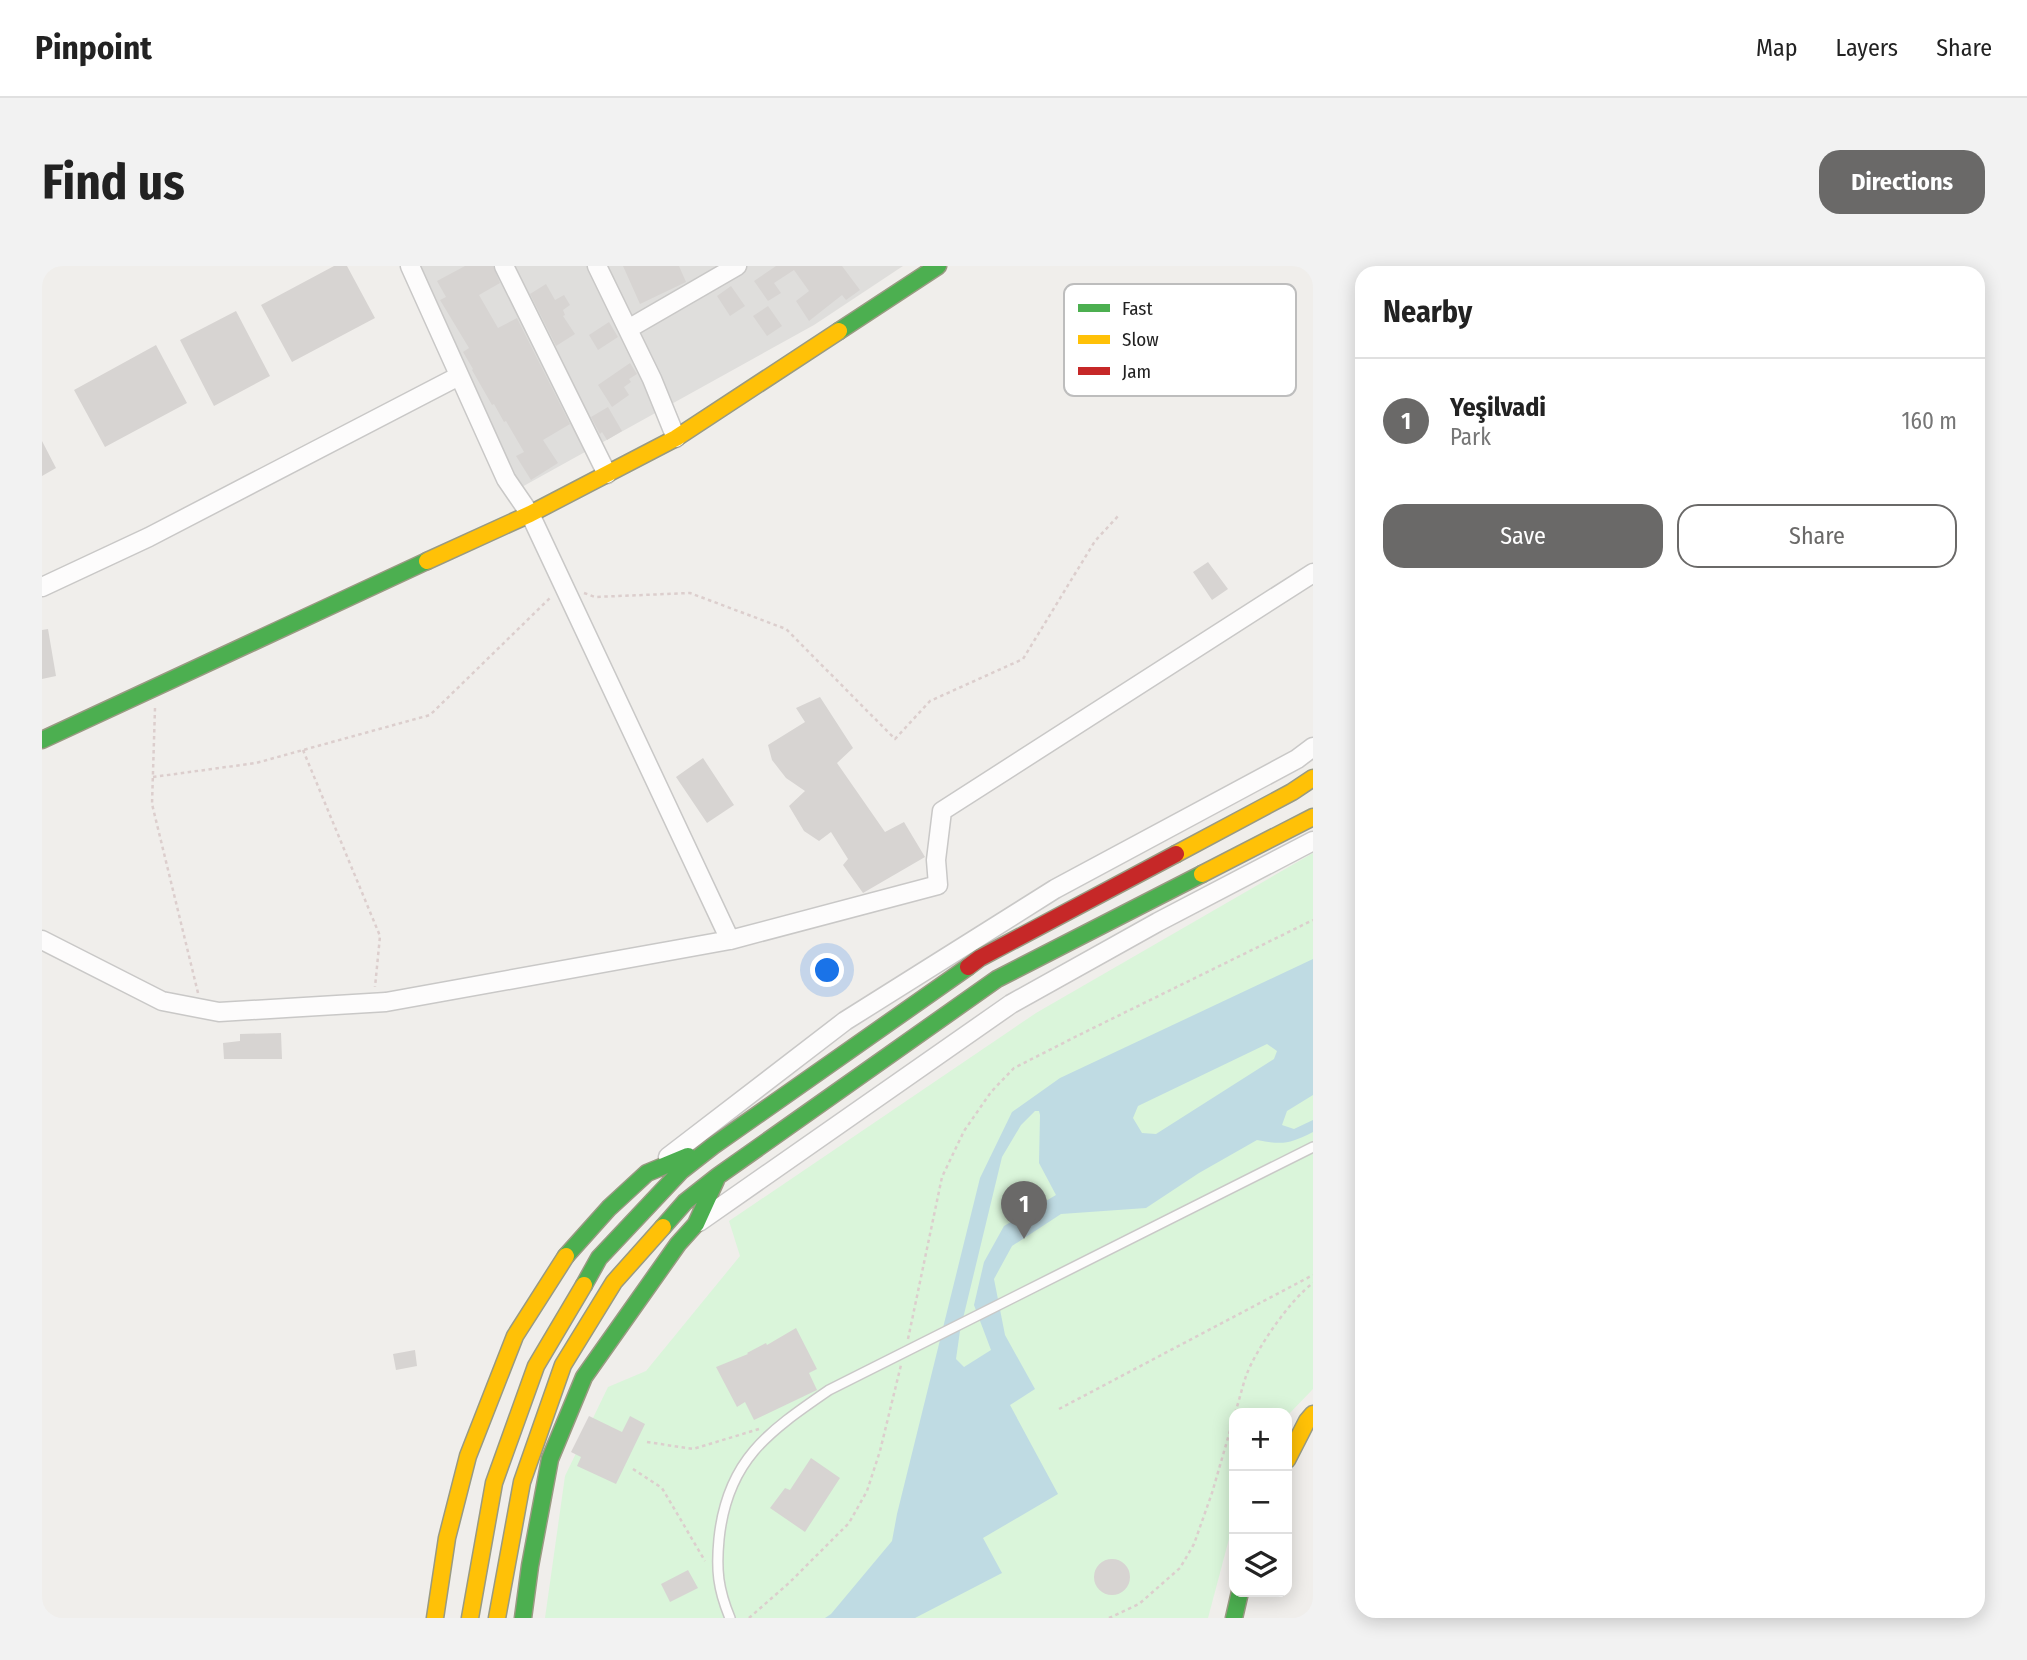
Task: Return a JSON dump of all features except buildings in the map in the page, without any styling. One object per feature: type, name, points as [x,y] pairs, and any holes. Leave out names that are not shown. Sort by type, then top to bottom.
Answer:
[{"type":"main road","points":[[42,740],[530,514],[676,438],[938,266]]},
{"type":"main road","points":[[470,1618],[494,1483],[536,1366],[598,1258],[681,1171],[980,958],[1292,792],[1313,778]]},
{"type":"main road","points":[[497,1618],[522,1482],[563,1365],[614,1282],[685,1202],[997,979],[1313,817]]},
{"type":"main road","points":[[435,1618],[447,1538],[468,1456],[515,1336],[564,1259],[609,1208],[647,1173],[713,1146]]},
{"type":"main road","points":[[523,1618],[550,1459],[584,1377],[678,1244],[696,1224],[718,1176]]},
{"type":"main road","points":[[1292,1450],[1313,1414]]},
{"type":"main road","points":[[1234,1618],[1239,1597]]},
{"type":"street","points":[[410,266],[506,479],[530,514],[730,940]]},
{"type":"street","points":[[504,266],[607,474]]},
{"type":"street","points":[[597,266],[652,379],[676,438]]},
{"type":"street","points":[[628,329],[737,266]]},
{"type":"street","points":[[42,587],[149,537],[459,376]]},
{"type":"street","points":[[42,940],[162,1001],[201,1009],[219,1012],[374,1003],[730,940],[938,885],[936,860],[942,811],[1313,573]]},
{"type":"street","points":[[647,1173],[845,1021],[1055,889],[1285,765],[1313,747]]},
{"type":"street","points":[[696,1224],[1011,1004],[1158,922],[1313,841]]},
{"type":"lane","points":[[730,1618],[718,1583],[722,1515],[727,1495],[740,1470],[779,1425],[829,1390],[932,1336],[1313,1147]]},
{"type":"path","points":[[153,777],[256,763],[430,715],[564,584],[595,597],[691,593],[786,628],[895,739],[930,701],[1023,659],[1095,541],[1119,515]]},
{"type":"path","points":[[156,687],[152,804],[201,1009]]},
{"type":"path","points":[[303,750],[380,936],[374,1003]]},
{"type":"path","points":[[749,1618],[789,1583],[849,1523],[867,1491],[904,1352],[942,1177],[964,1131],[991,1092],[1014,1068],[1313,920]]},
{"type":"path","points":[[1059,1409],[1313,1275]]},
{"type":"path","points":[[1237,1408],[1247,1375],[1274,1326],[1313,1283]]},
{"type":"path","points":[[647,1442],[692,1449],[779,1425]]},
{"type":"path","points":[[1109,1618],[1139,1604],[1180,1568],[1194,1545],[1229,1435]]},
{"type":"path","points":[[634,1469],[662,1488],[718,1583]]},
{"type":"shaded area","points":[[411,266],[903,266],[814,325],[520,488]]},
{"type":"green space","points":[[1313,853],[1313,1389],[1292,1411],[1292,1408],[1229,1408],[1229,1539],[1208,1618],[545,1618],[565,1476],[608,1387],[646,1371],[740,1256],[729,1221],[1036,1013]]},
{"type":"water","points":[[1313,959],[1313,1095],[1287,1111],[1282,1125],[1294,1129],[1313,1120],[1313,1132],[1286,1142],[1257,1140],[1199,1173],[1146,1208],[1061,1214],[1012,1246],[994,1279],[1005,1335],[1035,1389],[1010,1405],[1058,1494],[983,1538],[1002,1573],[915,1618],[825,1618],[892,1541],[980,1178],[1012,1112],[1060,1078]],"holes":[[[1267,1044],[1277,1051],[1274,1059],[1156,1134],[1142,1133],[1133,1118],[1138,1106]],[[1035,1111],[1039,1111],[1040,1115],[1039,1163],[1056,1195],[1004,1226],[984,1262],[974,1305],[991,1350],[964,1367],[956,1359],[960,1331],[1002,1157],[1021,1125]]]},
{"type":"traffic: fast","points":[[839,331],[938,266]]},
{"type":"traffic: fast","points":[[42,740],[427,561]]},
{"type":"traffic: fast","points":[[663,1227],[685,1202],[718,1176],[997,979],[1202,874]]},
{"type":"traffic: fast","points":[[584,1285],[599,1258],[681,1171],[968,967]]},
{"type":"traffic: fast","points":[[566,1256],[609,1208],[647,1173],[688,1156]]},
{"type":"traffic: fast","points":[[523,1618],[550,1459],[584,1377],[678,1244],[696,1224],[716,1180]]},
{"type":"traffic: fast","points":[[1234,1618],[1239,1597]]},
{"type":"traffic: slow","points":[[427,561],[530,514],[676,438],[839,331]]},
{"type":"traffic: slow","points":[[1176,854],[1313,778]]},
{"type":"traffic: slow","points":[[1202,874],[1313,817]]},
{"type":"traffic: slow","points":[[497,1618],[522,1482],[563,1365],[614,1282],[663,1227]]},
{"type":"traffic: slow","points":[[435,1618],[447,1538],[468,1456],[515,1336],[566,1256]]},
{"type":"traffic: slow","points":[[470,1618],[494,1483],[536,1366],[584,1285]]},
{"type":"traffic: slow","points":[[1292,1450],[1313,1414]]},
{"type":"traffic: jam","points":[[968,967],[980,958],[1176,854]]},
{"type":"place","name":"Yeşilvadi","points":[[1024,1239]]}]
